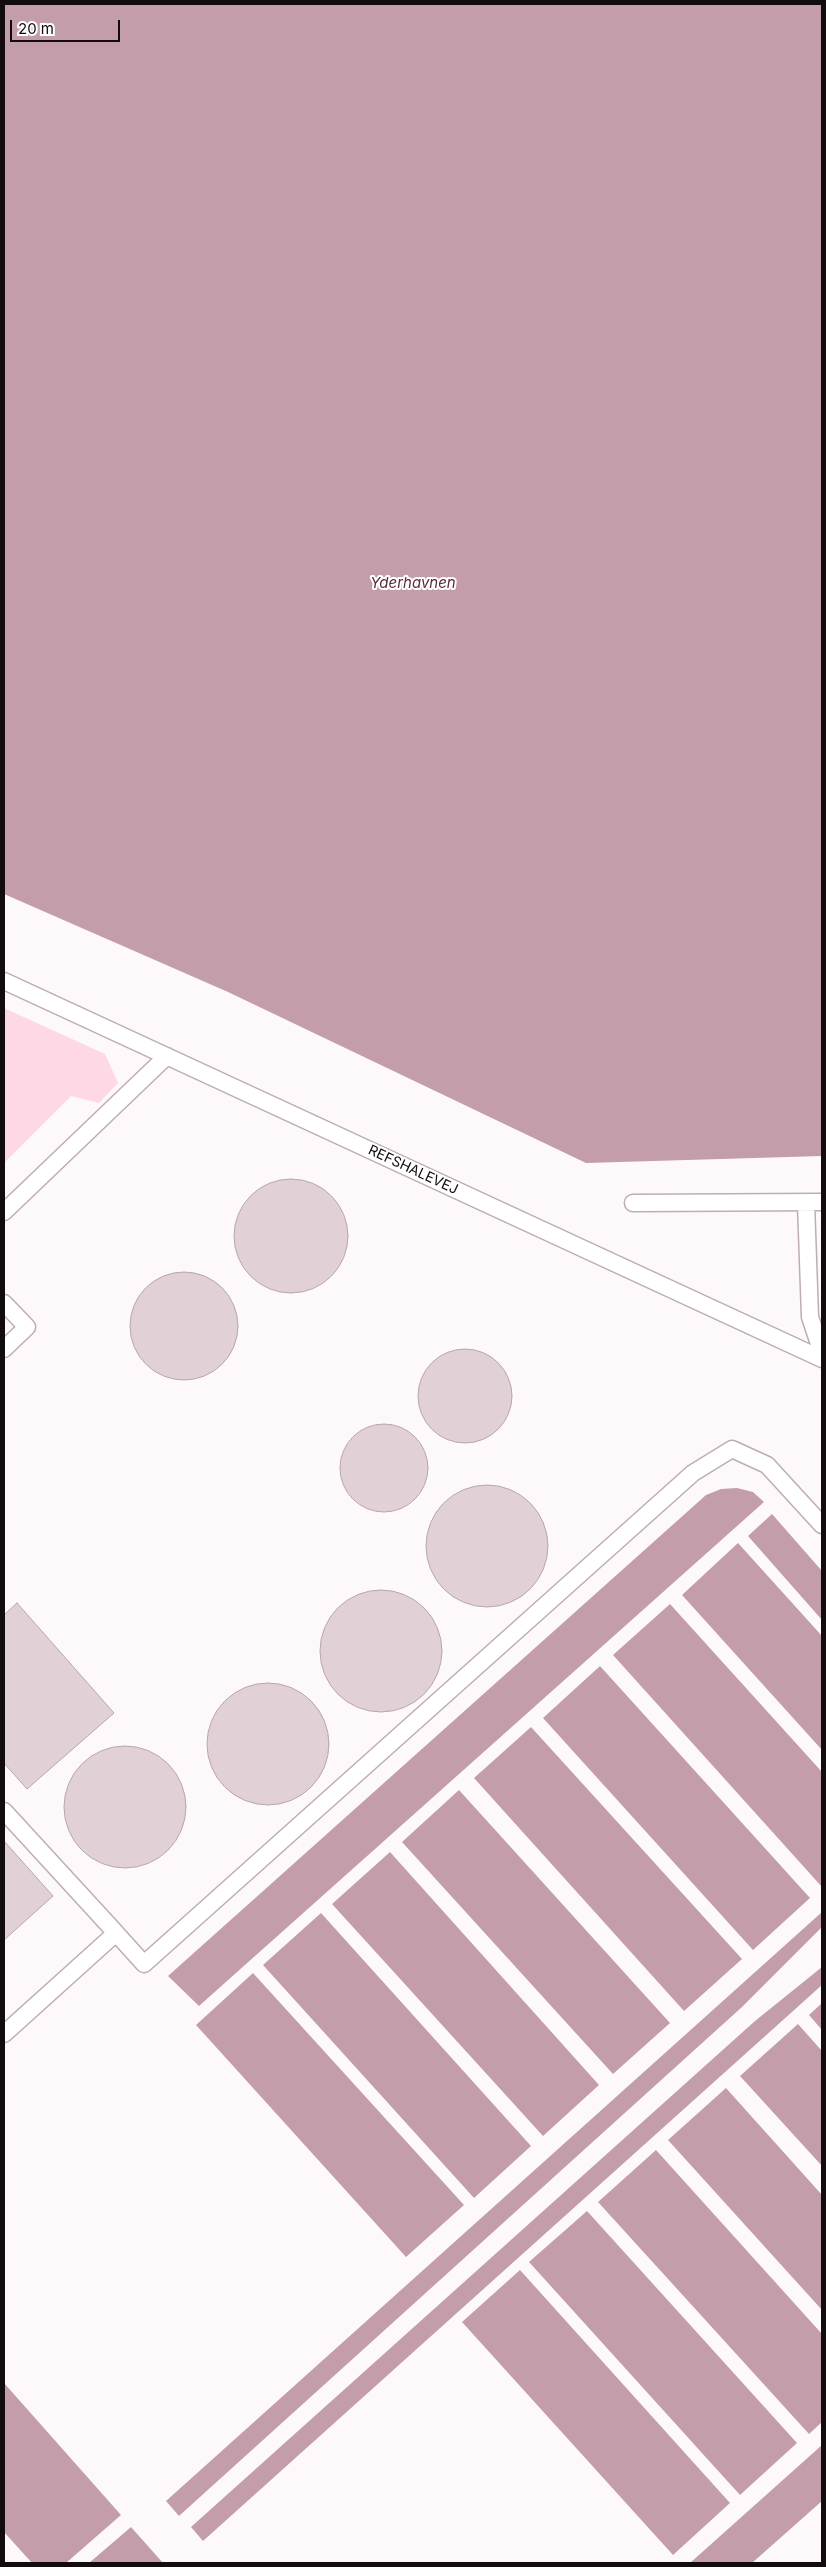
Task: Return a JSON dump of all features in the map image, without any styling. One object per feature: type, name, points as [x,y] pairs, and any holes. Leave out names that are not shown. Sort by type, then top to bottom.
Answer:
[{"type":"lane","name":"REFSHALEVEJ","points":[[4,981],[822,1359]]},
{"type":"lane","points":[[4,1212],[167,1056]]},
{"type":"lane","points":[[633,1203],[814,1203],[810,1317],[822,1353]]},
{"type":"lane","points":[[4,1303],[27,1327],[4,1349]]},
{"type":"lane","points":[[4,1811],[144,1964],[693,1473],[732,1449],[768,1465],[822,1525]]},
{"type":"lane","points":[[4,2034],[116,1933]]},
{"type":"shaded area","points":[[4,1008],[105,1054],[118,1083],[99,1103],[71,1096],[4,1163]]},
{"type":"water","name":"Yderhavnen","points":[[4,4],[822,4],[822,1156],[586,1163],[228,992],[4,894]]},
{"type":"water","points":[[737,1488],[753,1492],[764,1502],[199,2006],[168,1976],[706,1495],[721,1489]]},
{"type":"water","points":[[772,1514],[822,1571],[822,1620],[748,1536]]},
{"type":"water","points":[[738,1543],[822,1636],[822,1750],[682,1595]]},
{"type":"water","points":[[670,1604],[822,1772],[822,1887],[613,1655]]},
{"type":"water","points":[[600,1666],[810,1898],[753,1950],[543,1718]]},
{"type":"water","points":[[531,1727],[742,1959],[684,2011],[474,1778]]},
{"type":"water","points":[[459,1790],[670,2023],[613,2074],[402,1842]]},
{"type":"water","points":[[390,1852],[599,2085],[543,2136],[332,1904]]},
{"type":"water","points":[[822,1912],[822,1927],[742,2007],[179,2516],[166,2501]]},
{"type":"water","points":[[321,1913],[531,2146],[474,2198],[263,1965]]},
{"type":"water","points":[[822,1967],[822,1985],[203,2541],[191,2527],[755,2021]]},
{"type":"water","points":[[253,1973],[464,2205],[406,2257],[196,2025]]},
{"type":"water","points":[[822,2003],[822,2030],[809,2015]]},
{"type":"water","points":[[798,2024],[822,2051],[822,2166],[740,2076]]},
{"type":"water","points":[[726,2088],[822,2195],[822,2310],[668,2140]]},
{"type":"water","points":[[656,2150],[822,2334],[822,2422],[809,2434],[598,2202]]},
{"type":"water","points":[[587,2211],[797,2443],[740,2495],[529,2262]]},
{"type":"water","points":[[520,2270],[730,2503],[673,2555],[462,2322]]},
{"type":"water","points":[[4,2383],[121,2515],[66,2563],[32,2563],[4,2532]]},
{"type":"water","points":[[822,2445],[822,2501],[752,2563],[690,2563]]},
{"type":"water","points":[[131,2527],[163,2563],[89,2563]]},
{"type":"building","points":[[291,1179],[313,1183],[331,1196],[344,1214],[348,1236],[344,1258],[331,1276],[313,1289],[291,1293],[269,1289],[251,1276],[238,1258],[234,1236],[238,1214],[251,1196],[269,1183]]},
{"type":"building","points":[[184,1272],[205,1276],[222,1288],[234,1305],[238,1326],[234,1347],[222,1364],[205,1376],[184,1380],[163,1376],[146,1364],[134,1347],[130,1326],[134,1305],[146,1288],[163,1276]]},
{"type":"building","points":[[465,1349],[483,1353],[498,1363],[508,1378],[512,1396],[508,1414],[498,1429],[483,1439],[465,1443],[447,1439],[432,1429],[422,1414],[418,1396],[422,1378],[432,1363],[447,1353]]},
{"type":"building","points":[[384,1424],[401,1427],[415,1437],[425,1451],[428,1468],[425,1485],[415,1499],[401,1509],[384,1512],[367,1509],[353,1499],[343,1485],[340,1468],[343,1451],[353,1437],[367,1427]]},
{"type":"building","points":[[487,1485],[499,1486],[510,1490],[521,1495],[530,1503],[538,1512],[543,1523],[547,1534],[547,1558],[543,1569],[538,1580],[530,1589],[521,1597],[510,1602],[499,1606],[487,1607],[475,1606],[464,1602],[453,1597],[444,1589],[436,1580],[431,1569],[427,1558],[426,1546],[427,1534],[431,1523],[436,1512],[444,1503],[453,1495],[464,1490],[475,1486]]},
{"type":"building","points":[[381,1590],[404,1594],[424,1608],[438,1628],[442,1651],[438,1674],[424,1694],[404,1708],[381,1712],[358,1708],[338,1694],[324,1674],[320,1651],[324,1628],[338,1608],[358,1594]]},
{"type":"building","points":[[17,1603],[114,1713],[27,1789],[4,1763],[4,1615]]},
{"type":"building","points":[[268,1683],[291,1688],[311,1701],[324,1721],[329,1744],[324,1767],[311,1787],[291,1800],[268,1805],[245,1800],[225,1787],[212,1767],[207,1744],[212,1721],[225,1701],[245,1688]]},
{"type":"building","points":[[125,1746],[148,1750],[168,1764],[182,1784],[186,1807],[182,1830],[168,1850],[148,1864],[125,1868],[102,1864],[82,1850],[68,1830],[64,1807],[68,1784],[82,1764],[102,1750]]},
{"type":"building","points":[[4,1841],[53,1896],[4,1940]]}]
